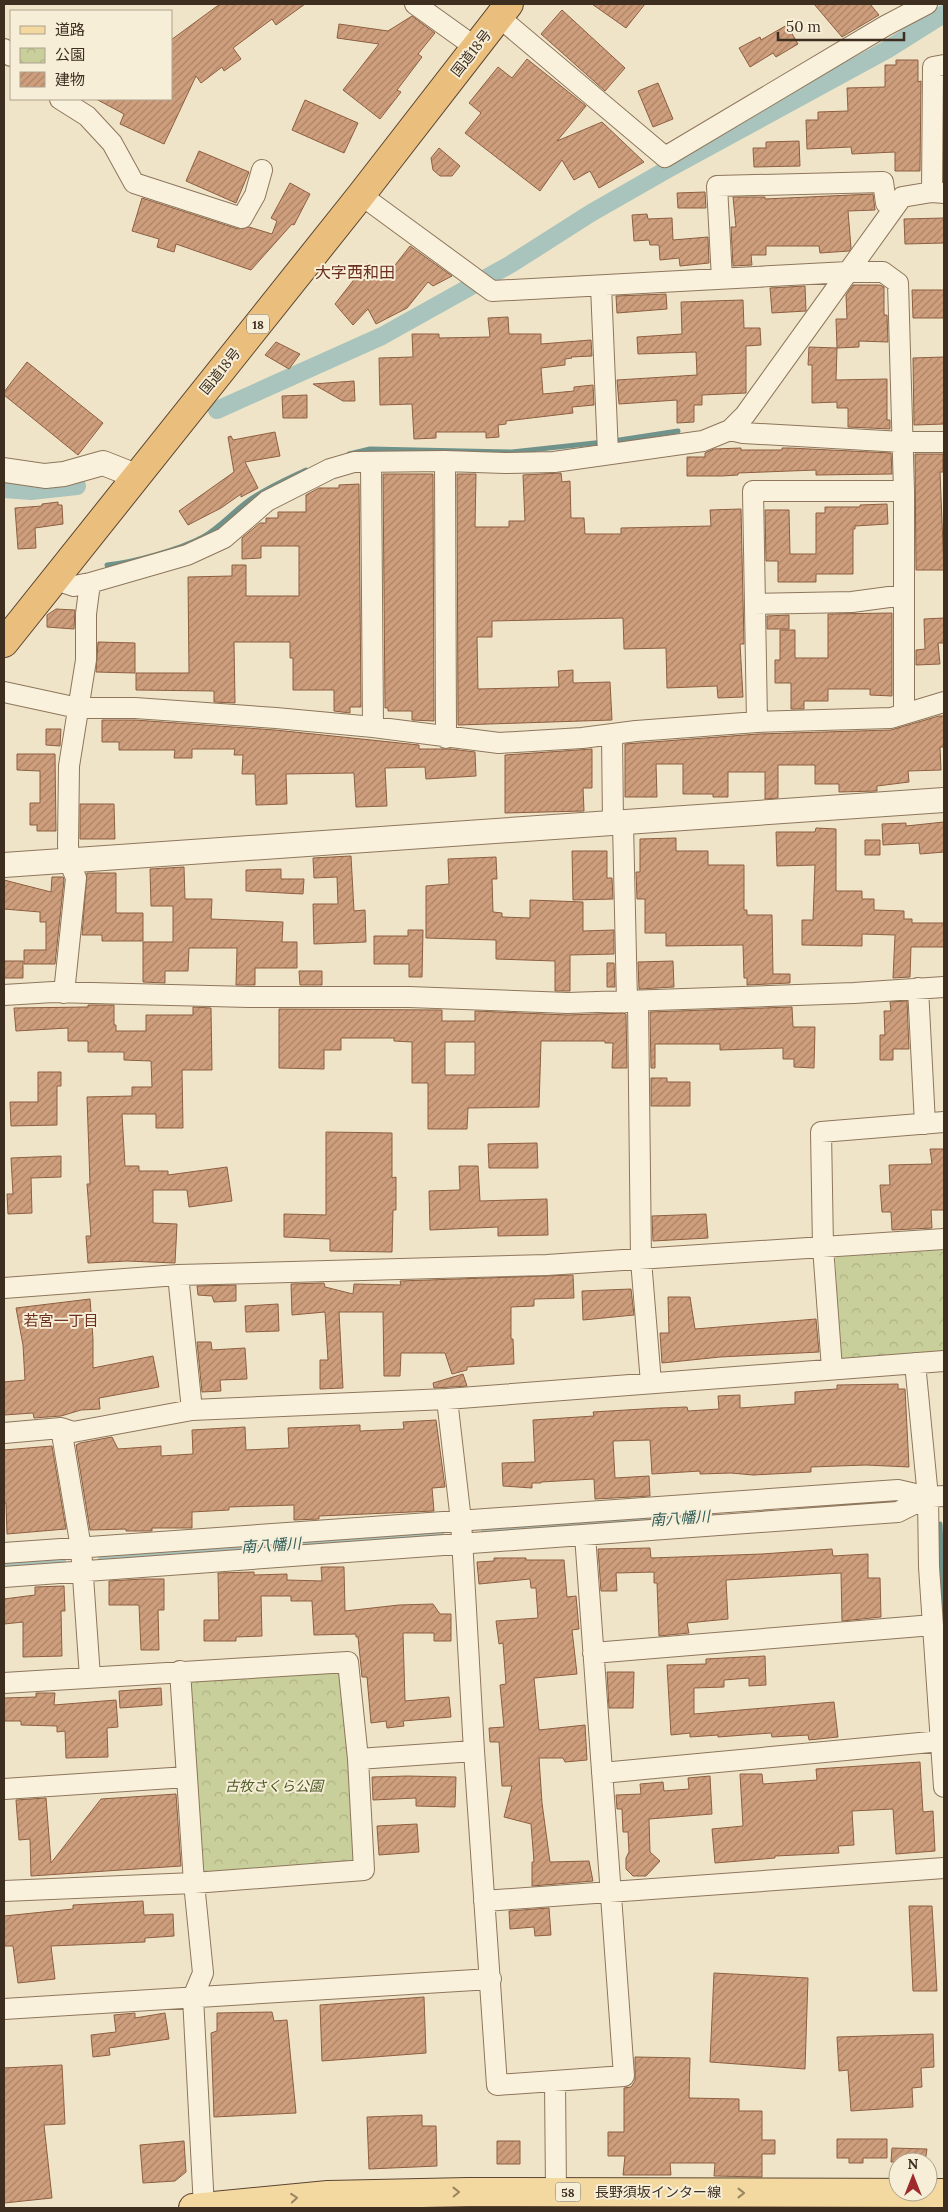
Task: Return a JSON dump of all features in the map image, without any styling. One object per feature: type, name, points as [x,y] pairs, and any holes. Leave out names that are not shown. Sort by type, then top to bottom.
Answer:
[{"type":"highway","name":"国道18号","points":[[4,644],[361,195],[504,10]]},
{"type":"main road","name":"長野須坂インター線","points":[[200,2208],[328,2195],[468,2192],[944,2193]]},
{"type":"street","points":[[415,4],[475,47]]},
{"type":"street","points":[[504,10],[665,157],[927,4]]},
{"type":"street","points":[[56,580],[74,586],[90,583],[187,555],[224,538],[268,500],[330,469],[354,462],[554,462],[607,446],[704,441],[730,430],[745,415],[902,197],[938,192],[933,67],[944,65]]},
{"type":"street","points":[[62,100],[87,116],[106,136],[134,182],[242,218],[255,195],[262,170]]},
{"type":"street","points":[[722,279],[717,186],[883,182],[886,203],[894,208]]},
{"type":"street","points":[[361,195],[492,291],[848,272],[883,272],[898,282],[904,491],[904,714]]},
{"type":"street","points":[[601,286],[607,446]]},
{"type":"street","points":[[730,430],[743,433],[902,442],[944,442]]},
{"type":"street","points":[[445,461],[446,738]]},
{"type":"street","points":[[4,470],[45,476],[64,474],[103,463],[136,476]]},
{"type":"street","points":[[371,463],[373,727]]},
{"type":"street","points":[[757,722],[753,491],[904,491]]},
{"type":"street","points":[[64,993],[76,878],[70,861],[68,766],[86,660],[86,614],[90,583]]},
{"type":"street","points":[[755,604],[852,602],[904,595]]},
{"type":"street","points":[[4,692],[78,708],[135,708],[373,727],[446,738],[499,743],[582,738],[757,722],[891,718],[944,702]]},
{"type":"street","points":[[612,734],[632,1001],[642,1260],[651,1383]]},
{"type":"street","points":[[4,865],[944,800]]},
{"type":"street","points":[[4,995],[64,993],[249,997],[409,997],[568,1003],[854,993],[944,987]]},
{"type":"street","points":[[832,1369],[823,1247],[821,1132],[935,1123],[918,988]]},
{"type":"street","points":[[4,1288],[178,1275],[547,1265],[944,1239]]},
{"type":"street","points":[[178,1275],[192,1410]]},
{"type":"street","points":[[4,1433],[61,1428],[73,1432],[192,1410],[447,1399],[944,1361]]},
{"type":"street","points":[[915,1363],[936,1496],[929,1566],[944,1787]]},
{"type":"street","points":[[447,1399],[461,1521],[474,1751],[497,2085],[624,2076],[585,1534]]},
{"type":"street","points":[[61,1428],[80,1548],[90,1677]]},
{"type":"street","points":[[4,1553],[898,1490],[936,1496]]},
{"type":"street","points":[[4,1577],[898,1512],[936,1496]]},
{"type":"street","points":[[593,1653],[933,1625]]},
{"type":"street","points":[[4,1684],[180,1671],[348,1662],[358,1759],[364,1870],[194,1882],[4,1891]]},
{"type":"street","points":[[180,1671],[202,1973],[193,1997],[200,2208]]},
{"type":"street","points":[[602,1773],[941,1741]]},
{"type":"street","points":[[358,1759],[474,1751]]},
{"type":"street","points":[[4,1789],[187,1778]]},
{"type":"street","points":[[484,1901],[944,1868]]},
{"type":"street","points":[[4,2010],[491,1979]]},
{"type":"street","points":[[555,2081],[556,2192]]},
{"type":"green space","points":[[944,1250],[944,1354],[841,1360],[835,1257]]},
{"type":"green space","name":"古牧さくら公園","points":[[348,1662],[364,1870],[194,1883],[180,1671]]},
{"type":"building","points":[[220,4],[305,4],[276,25],[272,19],[233,48],[241,59],[224,71],[222,67],[201,83],[196,76],[164,144],[120,124],[124,114],[98,100],[172,100],[172,39]]},
{"type":"building","points":[[592,4],[645,4],[626,28]]},
{"type":"building","points":[[814,4],[870,4],[879,15],[842,37]]},
{"type":"building","points":[[562,10],[625,68],[605,91],[541,34]]},
{"type":"building","points":[[412,16],[435,33],[418,54],[422,57],[397,90],[401,92],[380,119],[343,90],[379,44],[337,38],[339,24],[388,31]]},
{"type":"building","points":[[787,25],[798,44],[776,57],[773,53],[750,67],[739,48],[760,37],[761,40]]},
{"type":"building","points":[[527,59],[586,106],[557,141],[602,122],[644,162],[599,188],[590,171],[574,180],[562,160],[540,191],[465,133],[481,113],[469,103],[498,67],[512,78]]},
{"type":"building","points":[[896,60],[918,60],[918,82],[921,81],[920,171],[895,171],[895,152],[852,154],[851,147],[807,149],[806,120],[818,120],[818,112],[848,111],[847,88],[885,87],[885,65],[896,65]]},
{"type":"building","points":[[658,83],[673,119],[653,127],[638,91]]},
{"type":"building","points":[[305,100],[358,123],[344,153],[292,130]]},
{"type":"building","points":[[799,141],[800,166],[754,167],[753,148],[766,148],[766,142]]},
{"type":"building","points":[[439,148],[460,166],[452,176],[440,176],[433,170],[431,158]]},
{"type":"building","points":[[199,151],[249,172],[236,203],[186,181]]},
{"type":"building","points":[[290,183],[310,194],[294,225],[292,224],[251,270],[176,244],[174,252],[157,247],[159,239],[132,231],[142,198],[238,229],[249,227],[272,234],[277,221],[271,218]]},
{"type":"building","points":[[705,192],[706,208],[678,208],[677,193]]},
{"type":"building","points":[[873,194],[875,210],[848,211],[851,248],[849,251],[820,253],[819,246],[766,246],[766,255],[751,255],[752,265],[733,266],[731,227],[736,227],[733,197],[765,197],[765,199]]},
{"type":"building","points":[[647,214],[648,219],[672,218],[673,240],[708,237],[709,263],[680,266],[679,258],[660,260],[659,245],[650,245],[649,240],[634,241],[632,215]]},
{"type":"building","points":[[944,218],[944,243],[905,244],[904,219]]},
{"type":"building","points":[[410,246],[452,276],[433,286],[428,282],[407,308],[376,324],[368,309],[353,325],[335,304],[367,263],[385,278]]},
{"type":"building","points":[[853,285],[880,285],[884,287],[884,315],[887,315],[888,342],[859,341],[859,347],[837,348],[836,319],[847,319],[846,295]]},
{"type":"building","points":[[805,286],[806,311],[772,313],[770,288]]},
{"type":"building","points":[[912,290],[944,290],[944,318],[913,318]]},
{"type":"building","points":[[666,294],[667,309],[617,313],[616,296]]},
{"type":"building","points":[[743,300],[744,328],[760,328],[761,345],[746,346],[746,393],[702,395],[702,405],[694,405],[694,422],[677,423],[677,400],[619,404],[617,380],[697,375],[696,352],[638,354],[637,337],[682,334],[681,302]]},
{"type":"building","points":[[508,317],[509,334],[541,334],[541,344],[591,340],[592,356],[571,357],[565,359],[565,365],[541,368],[543,394],[574,391],[574,387],[593,385],[594,405],[572,407],[573,413],[506,421],[506,424],[498,425],[499,437],[486,438],[486,432],[436,432],[436,438],[414,439],[412,404],[380,405],[379,358],[413,357],[412,334],[439,334],[439,338],[490,337],[488,318]]},
{"type":"building","points":[[276,342],[300,354],[289,369],[265,355]]},
{"type":"building","points":[[809,347],[837,348],[836,380],[887,379],[887,420],[890,420],[890,429],[848,427],[848,408],[837,408],[837,402],[812,403],[812,365],[808,365]]},
{"type":"building","points":[[944,357],[944,424],[914,425],[913,358]]},
{"type":"building","points":[[27,362],[103,423],[78,455],[4,395],[4,392]]},
{"type":"building","points":[[354,381],[355,401],[343,401],[313,384]]},
{"type":"building","points":[[307,395],[307,418],[283,418],[282,396]]},
{"type":"building","points":[[275,432],[280,456],[245,462],[258,488],[241,497],[241,494],[221,508],[188,525],[179,511],[234,472],[228,437],[231,436],[233,440]]},
{"type":"building","points":[[741,448],[741,450],[782,450],[782,448],[790,448],[891,453],[892,474],[816,475],[816,470],[738,473],[738,475],[722,476],[687,476],[687,457],[705,457],[705,453],[714,449]]},
{"type":"building","points":[[915,454],[943,454],[943,472],[940,472],[944,570],[916,570]]},
{"type":"building","points":[[561,473],[562,482],[570,481],[571,518],[584,518],[585,534],[621,534],[621,528],[711,526],[710,510],[741,509],[744,644],[740,644],[743,697],[718,698],[717,686],[667,688],[666,648],[624,649],[623,618],[492,621],[492,637],[477,637],[478,689],[559,687],[558,671],[573,670],[573,683],[610,682],[612,720],[458,725],[457,474],[476,474],[475,527],[509,527],[509,521],[525,521],[523,475]]},
{"type":"building","points":[[383,474],[433,474],[434,721],[412,720],[412,711],[388,711],[388,708],[385,708]]},
{"type":"building","points":[[359,484],[361,707],[350,707],[350,713],[334,711],[334,690],[293,690],[293,658],[290,658],[290,642],[234,642],[235,703],[214,702],[214,691],[136,690],[136,673],[189,673],[188,577],[232,576],[232,565],[246,565],[246,596],[299,596],[299,546],[261,546],[261,558],[242,559],[242,538],[260,523],[266,523],[266,518],[278,518],[278,512],[306,512],[306,495],[319,488],[339,488],[339,485]]},
{"type":"building","points":[[58,502],[58,505],[62,505],[63,524],[35,528],[36,548],[18,549],[15,508],[42,506],[42,504]]},
{"type":"building","points":[[887,504],[888,524],[855,526],[855,529],[853,529],[853,574],[816,574],[816,582],[778,582],[778,561],[766,561],[765,510],[789,510],[790,554],[816,554],[816,513],[825,513],[825,507],[860,507],[860,505]]},
{"type":"building","points":[[56,609],[75,610],[74,629],[47,627],[47,615]]},
{"type":"building","points":[[892,613],[892,696],[870,695],[870,689],[828,689],[828,701],[804,701],[804,709],[791,709],[791,683],[775,683],[775,660],[780,660],[780,630],[795,630],[795,658],[828,658],[828,614]]},
{"type":"building","points":[[789,615],[789,629],[767,629],[767,616]]},
{"type":"building","points":[[944,618],[944,643],[938,643],[940,664],[916,665],[916,650],[925,649],[924,619]]},
{"type":"building","points":[[98,642],[135,643],[135,673],[96,672]]},
{"type":"building","points":[[944,716],[944,747],[940,747],[941,770],[908,771],[909,782],[877,786],[877,791],[839,792],[839,784],[815,784],[815,765],[778,765],[778,798],[765,799],[765,772],[728,772],[728,797],[713,797],[713,794],[683,794],[683,764],[656,764],[657,797],[625,797],[625,744],[758,734],[891,730]]},
{"type":"building","points":[[102,720],[135,720],[275,730],[419,745],[419,749],[451,749],[475,752],[476,776],[426,779],[425,767],[385,768],[387,806],[356,807],[354,773],[286,774],[287,804],[256,805],[255,774],[242,774],[243,755],[234,755],[235,749],[192,749],[192,758],[174,758],[175,750],[119,750],[119,742],[102,742]]},
{"type":"building","points":[[46,729],[61,729],[60,746],[46,745]]},
{"type":"building","points":[[592,749],[592,788],[583,788],[584,811],[505,813],[505,755]]},
{"type":"building","points":[[17,754],[55,754],[56,831],[37,831],[37,825],[30,825],[30,803],[40,803],[40,771],[17,770]]},
{"type":"building","points":[[80,804],[114,804],[115,839],[80,839]]},
{"type":"building","points":[[944,822],[944,852],[920,854],[919,843],[883,845],[882,824],[906,823],[906,826]]},
{"type":"building","points":[[816,828],[836,829],[836,891],[862,891],[862,899],[874,899],[874,910],[904,911],[904,919],[912,919],[912,923],[944,923],[944,947],[911,947],[910,977],[893,978],[895,935],[862,934],[862,946],[802,945],[802,920],[813,920],[815,865],[777,866],[776,832],[815,832]]},
{"type":"building","points":[[676,838],[676,851],[708,851],[708,865],[744,865],[744,910],[747,910],[747,915],[772,915],[773,974],[790,974],[790,983],[747,985],[747,978],[744,978],[743,945],[666,946],[666,933],[645,933],[645,899],[637,899],[636,872],[640,872],[640,839]]},
{"type":"building","points":[[865,840],[880,840],[880,855],[865,855]]},
{"type":"building","points":[[572,851],[607,851],[607,878],[612,878],[613,899],[573,900]]},
{"type":"building","points":[[351,856],[354,911],[365,910],[366,942],[314,944],[313,904],[338,904],[337,877],[314,878],[313,858]]},
{"type":"building","points":[[496,857],[497,879],[492,879],[493,912],[502,913],[502,917],[530,918],[530,900],[583,902],[583,931],[614,930],[614,954],[570,955],[570,991],[555,991],[555,961],[496,959],[496,940],[426,938],[426,886],[449,884],[448,859]]},
{"type":"building","points":[[184,867],[185,899],[212,899],[211,919],[283,922],[282,942],[297,942],[297,968],[255,968],[255,985],[236,985],[237,948],[189,948],[188,971],[165,971],[165,983],[143,982],[143,942],[173,942],[173,906],[151,906],[150,869]]},
{"type":"building","points":[[281,869],[281,879],[304,879],[303,894],[246,891],[246,870]]},
{"type":"building","points":[[87,873],[116,873],[116,913],[143,913],[143,941],[102,941],[102,935],[82,935]]},
{"type":"building","points":[[52,877],[63,877],[64,880],[55,964],[24,964],[24,950],[46,950],[46,922],[40,922],[40,912],[4,909],[4,880],[51,892]]},
{"type":"building","points":[[408,930],[423,930],[422,977],[409,977],[409,964],[374,964],[374,936],[408,936]]},
{"type":"building","points":[[4,961],[23,961],[23,978],[4,978]]},
{"type":"building","points":[[673,961],[674,987],[639,989],[638,962]]},
{"type":"building","points":[[607,963],[614,963],[615,987],[607,987]]},
{"type":"building","points":[[299,971],[322,971],[322,985],[300,985]]},
{"type":"building","points":[[907,1001],[909,1049],[893,1049],[893,1060],[880,1060],[880,1035],[885,1035],[884,1011],[891,1011],[890,1002]]},
{"type":"building","points":[[88,1005],[114,1005],[114,1025],[116,1025],[116,1031],[146,1031],[146,1015],[193,1015],[193,1007],[211,1008],[212,1070],[182,1070],[183,1128],[156,1128],[156,1114],[122,1114],[125,1166],[139,1166],[139,1171],[168,1171],[168,1175],[227,1167],[232,1201],[189,1207],[187,1190],[153,1190],[153,1223],[177,1224],[175,1263],[127,1261],[88,1263],[86,1236],[91,1236],[87,1184],[90,1184],[87,1097],[132,1096],[132,1087],[152,1087],[151,1061],[124,1060],[124,1052],[88,1052],[88,1041],[68,1041],[68,1028],[16,1031],[14,1008],[88,1007]]},
{"type":"building","points":[[792,1007],[793,1027],[815,1027],[814,1068],[794,1067],[794,1059],[783,1059],[783,1048],[720,1050],[720,1044],[655,1044],[655,1068],[651,1068],[650,1012]]},
{"type":"building","points":[[279,1009],[442,1010],[442,1021],[475,1021],[475,1011],[568,1015],[626,1014],[627,1068],[612,1068],[613,1043],[605,1043],[605,1041],[541,1041],[539,1107],[468,1108],[467,1129],[428,1129],[428,1083],[412,1083],[412,1042],[394,1041],[394,1038],[341,1038],[341,1050],[324,1050],[324,1069],[279,1068]],"holes":[[[445,1042],[475,1042],[475,1075],[445,1075]]]},
{"type":"building","points":[[38,1072],[61,1072],[61,1086],[57,1086],[57,1125],[11,1126],[10,1102],[38,1102]]},
{"type":"building","points":[[651,1078],[667,1078],[667,1082],[690,1082],[690,1106],[651,1106]]},
{"type":"building","points":[[326,1132],[392,1133],[392,1178],[396,1177],[396,1210],[393,1210],[392,1252],[330,1251],[330,1239],[284,1237],[284,1214],[326,1215]]},
{"type":"building","points":[[537,1143],[538,1168],[489,1168],[488,1144]]},
{"type":"building","points":[[930,1149],[944,1149],[944,1210],[931,1210],[932,1228],[892,1230],[891,1212],[882,1212],[880,1185],[890,1185],[889,1165],[932,1164]]},
{"type":"building","points":[[61,1156],[61,1177],[31,1178],[32,1213],[8,1214],[7,1194],[13,1194],[11,1158]]},
{"type":"building","points":[[459,1166],[478,1166],[480,1201],[547,1199],[548,1235],[498,1236],[498,1227],[430,1230],[429,1191],[460,1190]]},
{"type":"building","points":[[706,1214],[708,1238],[653,1241],[652,1216]]},
{"type":"building","points":[[573,1275],[574,1298],[534,1299],[534,1306],[511,1307],[511,1339],[513,1339],[514,1364],[467,1367],[467,1370],[452,1374],[445,1353],[401,1353],[400,1376],[384,1376],[383,1312],[339,1312],[343,1388],[320,1389],[320,1360],[328,1360],[325,1312],[292,1315],[291,1284],[324,1283],[325,1287],[353,1294],[354,1284],[401,1285],[400,1281]]},
{"type":"building","points":[[236,1285],[236,1301],[214,1302],[212,1296],[198,1295],[197,1286]]},
{"type":"building","points":[[631,1289],[634,1315],[583,1320],[582,1291]]},
{"type":"building","points":[[668,1297],[690,1297],[695,1329],[816,1319],[819,1352],[720,1357],[662,1363],[660,1333],[669,1333]]},
{"type":"building","points":[[90,1299],[93,1368],[153,1356],[159,1387],[99,1398],[100,1409],[81,1410],[61,1416],[34,1418],[33,1413],[4,1415],[4,1382],[25,1380],[23,1345],[16,1308]]},
{"type":"building","points":[[278,1304],[279,1331],[246,1332],[245,1306]]},
{"type":"building","points":[[197,1342],[211,1342],[212,1350],[245,1348],[247,1379],[220,1380],[221,1391],[202,1392]]},
{"type":"building","points":[[463,1374],[467,1386],[434,1388],[433,1383]]},
{"type":"building","points":[[898,1384],[898,1389],[905,1389],[909,1467],[866,1465],[811,1467],[811,1472],[753,1475],[731,1473],[700,1474],[700,1471],[652,1474],[650,1440],[613,1441],[615,1478],[649,1476],[650,1496],[595,1499],[594,1479],[532,1483],[532,1488],[503,1486],[502,1463],[535,1462],[533,1420],[594,1416],[593,1412],[659,1408],[687,1407],[688,1411],[719,1409],[718,1396],[740,1395],[740,1408],[795,1404],[795,1392],[837,1389],[837,1385]]},
{"type":"building","points":[[436,1420],[445,1487],[432,1488],[434,1511],[319,1516],[319,1519],[294,1520],[294,1505],[229,1507],[229,1510],[192,1512],[192,1528],[152,1528],[152,1531],[126,1531],[126,1529],[90,1530],[76,1445],[80,1443],[112,1437],[118,1449],[161,1446],[161,1456],[193,1454],[192,1430],[245,1427],[246,1450],[289,1448],[288,1428],[360,1425],[360,1431],[404,1429],[403,1422]]},
{"type":"building","points":[[52,1446],[66,1529],[7,1534],[6,1503],[4,1503],[4,1450]]},
{"type":"building","points":[[650,1548],[651,1558],[762,1554],[832,1549],[833,1556],[868,1554],[868,1578],[880,1578],[881,1617],[842,1621],[841,1573],[726,1580],[728,1619],[687,1623],[689,1633],[659,1636],[657,1583],[654,1583],[654,1572],[616,1573],[617,1591],[601,1591],[598,1549]]},
{"type":"building","points":[[494,1558],[564,1560],[567,1597],[576,1596],[579,1629],[572,1630],[577,1674],[534,1678],[539,1730],[585,1725],[587,1760],[565,1762],[563,1758],[539,1758],[542,1803],[550,1862],[589,1861],[593,1881],[532,1886],[532,1862],[534,1862],[531,1824],[504,1817],[512,1786],[502,1786],[499,1742],[490,1742],[489,1728],[504,1727],[500,1685],[506,1684],[503,1643],[499,1644],[496,1621],[538,1618],[536,1588],[531,1588],[530,1579],[479,1584],[477,1562],[494,1561]]},
{"type":"building","points":[[321,1567],[344,1567],[345,1611],[399,1605],[433,1604],[440,1614],[451,1614],[451,1641],[434,1641],[434,1633],[403,1633],[405,1701],[449,1697],[451,1717],[403,1721],[404,1726],[387,1728],[386,1721],[371,1723],[367,1677],[362,1677],[358,1637],[356,1637],[356,1634],[314,1635],[312,1601],[291,1601],[291,1596],[261,1596],[262,1636],[236,1637],[236,1641],[204,1641],[204,1620],[219,1620],[218,1573],[254,1572],[254,1575],[287,1574],[287,1580],[322,1581]]},
{"type":"building","points":[[164,1579],[164,1610],[158,1610],[159,1650],[141,1650],[139,1605],[109,1605],[109,1581]]},
{"type":"building","points":[[64,1586],[65,1611],[61,1611],[62,1656],[23,1657],[23,1622],[4,1624],[4,1599],[35,1595],[35,1587]]},
{"type":"building","points":[[765,1656],[766,1685],[749,1686],[749,1678],[724,1680],[724,1687],[694,1688],[694,1714],[834,1702],[838,1737],[809,1740],[808,1735],[772,1737],[771,1733],[718,1737],[718,1735],[690,1737],[690,1733],[671,1735],[667,1665],[706,1664],[706,1659]]},
{"type":"building","points":[[607,1672],[634,1672],[633,1708],[609,1708]]},
{"type":"building","points":[[161,1688],[162,1705],[120,1708],[119,1691]]},
{"type":"building","points":[[36,1693],[55,1693],[54,1705],[116,1700],[118,1727],[107,1728],[108,1757],[66,1758],[65,1731],[57,1732],[57,1726],[21,1725],[21,1721],[4,1721],[4,1698],[36,1697]]},
{"type":"building","points":[[920,1762],[923,1812],[933,1811],[935,1851],[896,1854],[893,1809],[852,1811],[854,1845],[838,1846],[839,1853],[775,1856],[775,1858],[715,1863],[712,1829],[743,1826],[740,1774],[762,1774],[763,1784],[817,1780],[816,1769]]},
{"type":"building","points":[[710,1776],[712,1814],[649,1819],[650,1852],[660,1861],[646,1876],[633,1876],[626,1869],[626,1858],[629,1852],[628,1832],[623,1832],[622,1809],[617,1809],[616,1795],[641,1794],[640,1784],[663,1782],[664,1791],[689,1789],[688,1778]]},
{"type":"building","points":[[372,1777],[456,1777],[455,1807],[416,1806],[416,1798],[373,1800]]},
{"type":"building","points":[[176,1794],[181,1866],[31,1876],[30,1839],[19,1840],[16,1800],[46,1798],[51,1863],[101,1799]]},
{"type":"building","points":[[417,1824],[419,1852],[379,1855],[377,1826]]},
{"type":"building","points":[[143,1901],[144,1915],[173,1914],[174,1936],[145,1938],[145,1942],[51,1946],[55,1979],[18,1983],[13,1946],[4,1946],[4,1916],[73,1909],[73,1905]]},
{"type":"building","points":[[909,1906],[932,1906],[937,1991],[913,1991]]},
{"type":"building","points":[[549,1908],[551,1935],[535,1936],[534,1927],[510,1929],[509,1911]]},
{"type":"building","points":[[714,1973],[808,1978],[805,2069],[710,2062]]},
{"type":"building","points":[[424,1997],[426,2053],[322,2061],[320,2005]]},
{"type":"building","points":[[272,2012],[274,2021],[287,2020],[296,2113],[214,2117],[211,2033],[217,2031],[217,2013]]},
{"type":"building","points":[[135,2013],[135,2018],[165,2013],[169,2039],[109,2048],[110,2055],[93,2057],[91,2035],[116,2032],[114,2015]]},
{"type":"building","points":[[933,2034],[934,2067],[921,2068],[922,2087],[912,2088],[913,2107],[851,2111],[848,2070],[839,2071],[837,2037]]},
{"type":"building","points":[[635,2057],[690,2058],[689,2098],[739,2099],[739,2111],[762,2111],[762,2140],[775,2140],[775,2154],[762,2154],[762,2177],[714,2176],[715,2163],[670,2163],[671,2175],[623,2175],[625,2156],[608,2156],[608,2132],[624,2132],[624,2088],[631,2087],[635,2081]]},
{"type":"building","points":[[62,2065],[65,2124],[44,2125],[52,2198],[4,2203],[4,2068]]},
{"type":"building","points":[[422,2115],[422,2126],[436,2126],[437,2166],[369,2169],[367,2117]]},
{"type":"building","points":[[837,2139],[887,2139],[887,2158],[863,2158],[863,2163],[849,2163],[849,2158],[837,2158]]},
{"type":"building","points":[[184,2141],[186,2172],[175,2181],[143,2183],[140,2145]]},
{"type":"building","points":[[497,2141],[520,2141],[520,2164],[497,2164]]},
{"type":"building","points":[[892,2148],[927,2149],[927,2152],[892,2152]]},
{"type":"waterway","points":[[217,410],[382,336],[511,264],[591,213],[888,49],[944,14]]},
{"type":"waterway","points":[[613,441],[678,431]]},
{"type":"waterway","points":[[349,454],[370,449],[512,452],[604,442]]},
{"type":"waterway","points":[[107,565],[170,551],[194,542],[215,529],[255,496],[306,470]]},
{"type":"waterway","points":[[4,489],[31,491],[77,486]]},
{"type":"waterway","name":"南八幡川","points":[[490,1530],[707,1516]]},
{"type":"waterway","points":[[940,1524],[944,1616]]},
{"type":"waterway","name":"南八幡川","points":[[107,1557],[435,1533]]},
{"type":"waterway","name":"南八幡川","points":[[4,1564],[57,1560]]},
{"type":"district","name":"大字西和田","points":[[355,272]]},
{"type":"district","name":"若宮一丁目","points":[[61,1320]]}]
